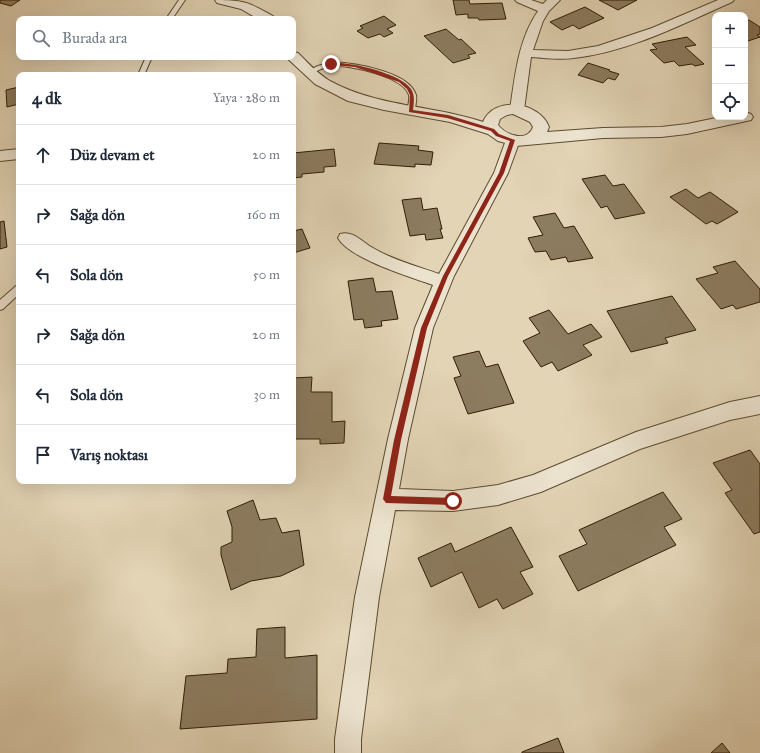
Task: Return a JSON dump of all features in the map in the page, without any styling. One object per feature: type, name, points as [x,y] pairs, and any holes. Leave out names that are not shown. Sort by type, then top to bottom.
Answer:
[{"type":"street","points":[[222,0],[246,6],[263,16]]},
{"type":"street","points":[[521,0],[544,9]]},
{"type":"street","points":[[523,111],[527,53],[530,33],[538,17],[554,0]]},
{"type":"street","points":[[527,53],[580,54],[662,28],[728,0]]},
{"type":"street","points":[[296,59],[324,84],[343,93],[369,102],[411,111],[493,123]]},
{"type":"street","points":[[493,123],[506,110],[523,111],[556,124],[603,133]]},
{"type":"street","points":[[348,753],[348,740],[367,598],[398,440],[424,328],[443,282],[501,173],[521,140],[536,136],[539,132],[541,127],[539,122],[523,111]]},
{"type":"street","points":[[748,116],[760,114]]},
{"type":"street","points":[[493,123],[498,135],[521,140],[603,133],[661,132],[687,129],[730,120]]},
{"type":"street","points":[[0,156],[16,154]]},
{"type":"street","points":[[346,238],[374,256],[443,282]]},
{"type":"street","points":[[386,499],[453,501],[498,495],[534,485],[636,441],[730,412],[760,405]]},
{"type":"lane","points":[[171,16],[182,0]]},
{"type":"lane","points":[[142,72],[148,60]]},
{"type":"lane","points":[[309,72],[331,64],[356,65],[400,81],[408,88],[412,95],[411,111]]},
{"type":"lane","points":[[0,306],[16,291]]},
{"type":"building","points":[[0,0],[20,0],[11,6],[0,3]]},
{"type":"building","points":[[453,0],[469,0],[470,4],[502,3],[506,19],[479,20],[478,18],[468,18],[468,14],[456,15]]},
{"type":"building","points":[[599,0],[637,0],[618,10]]},
{"type":"building","points":[[585,7],[604,18],[579,29],[573,25],[562,30],[550,22]]},
{"type":"building","points":[[384,16],[396,25],[387,29],[393,33],[384,37],[380,34],[368,38],[357,31],[363,28],[360,26]]},
{"type":"building","points":[[748,20],[760,27],[760,34],[757,35],[760,37],[748,41]]},
{"type":"building","points":[[446,29],[459,40],[461,39],[476,53],[468,55],[470,58],[453,63],[424,36]]},
{"type":"building","points":[[687,37],[696,45],[685,47],[704,64],[695,66],[692,64],[679,66],[674,61],[664,63],[650,50],[657,49],[652,44]]},
{"type":"building","points":[[588,63],[619,74],[615,80],[608,78],[603,83],[578,75]]},
{"type":"building","points":[[16,88],[16,105],[7,107],[6,90]]},
{"type":"building","points":[[379,143],[419,146],[418,150],[433,152],[431,165],[415,164],[415,167],[374,164]]},
{"type":"building","points":[[334,149],[336,166],[324,167],[324,172],[302,174],[302,177],[296,178],[296,153]]},
{"type":"building","points":[[605,175],[613,186],[624,184],[645,213],[615,219],[607,206],[601,208],[582,179]]},
{"type":"building","points":[[686,189],[698,198],[710,192],[738,212],[717,224],[712,221],[706,224],[670,197]]},
{"type":"building","points":[[421,198],[423,210],[437,208],[443,238],[426,240],[425,234],[410,236],[402,200]]},
{"type":"building","points":[[555,213],[564,228],[574,226],[593,258],[568,262],[566,257],[551,260],[546,251],[535,252],[528,238],[543,235],[533,217]]},
{"type":"building","points":[[4,221],[7,247],[0,249],[0,222]]},
{"type":"building","points":[[302,229],[310,248],[296,252],[296,230]]},
{"type":"building","points":[[735,261],[760,289],[760,302],[736,309],[733,305],[721,309],[696,279],[718,273],[713,267]]},
{"type":"building","points":[[373,278],[376,292],[392,291],[398,319],[381,321],[382,326],[365,328],[363,319],[354,320],[348,281]]},
{"type":"building","points":[[672,296],[696,330],[665,338],[668,343],[631,352],[607,311]]},
{"type":"building","points":[[549,310],[568,334],[591,324],[602,337],[583,345],[592,355],[558,371],[552,362],[541,367],[523,341],[540,333],[529,318]]},
{"type":"building","points":[[479,351],[486,367],[498,364],[514,403],[468,414],[454,378],[461,376],[453,357]]},
{"type":"building","points":[[312,377],[311,392],[332,392],[332,422],[345,421],[344,443],[320,444],[320,439],[296,439],[296,378]]},
{"type":"building","points":[[750,450],[760,464],[760,532],[754,534],[725,493],[732,490],[713,463]]},
{"type":"building","points":[[663,492],[682,519],[664,527],[676,545],[578,591],[559,556],[587,544],[579,530]]},
{"type":"building","points":[[253,500],[260,520],[276,518],[282,533],[299,530],[304,565],[281,576],[251,581],[231,590],[221,555],[221,547],[232,542],[232,527],[227,511]]},
{"type":"building","points":[[511,527],[533,567],[520,572],[533,594],[503,609],[497,599],[479,608],[462,572],[431,587],[418,558],[451,543],[455,552]]},
{"type":"building","points":[[285,627],[285,658],[317,655],[317,719],[180,729],[186,676],[227,673],[228,659],[256,657],[257,629]]},
{"type":"building","points":[[558,738],[564,753],[522,753],[522,752]]},
{"type":"building","points":[[722,743],[730,753],[711,753]]},
{"type":"route","points":[[331,64],[356,65],[400,81],[408,88],[412,95],[411,111],[448,117],[493,130],[498,135],[513,140],[501,173],[446,276],[424,328],[386,499],[453,501]]}]
